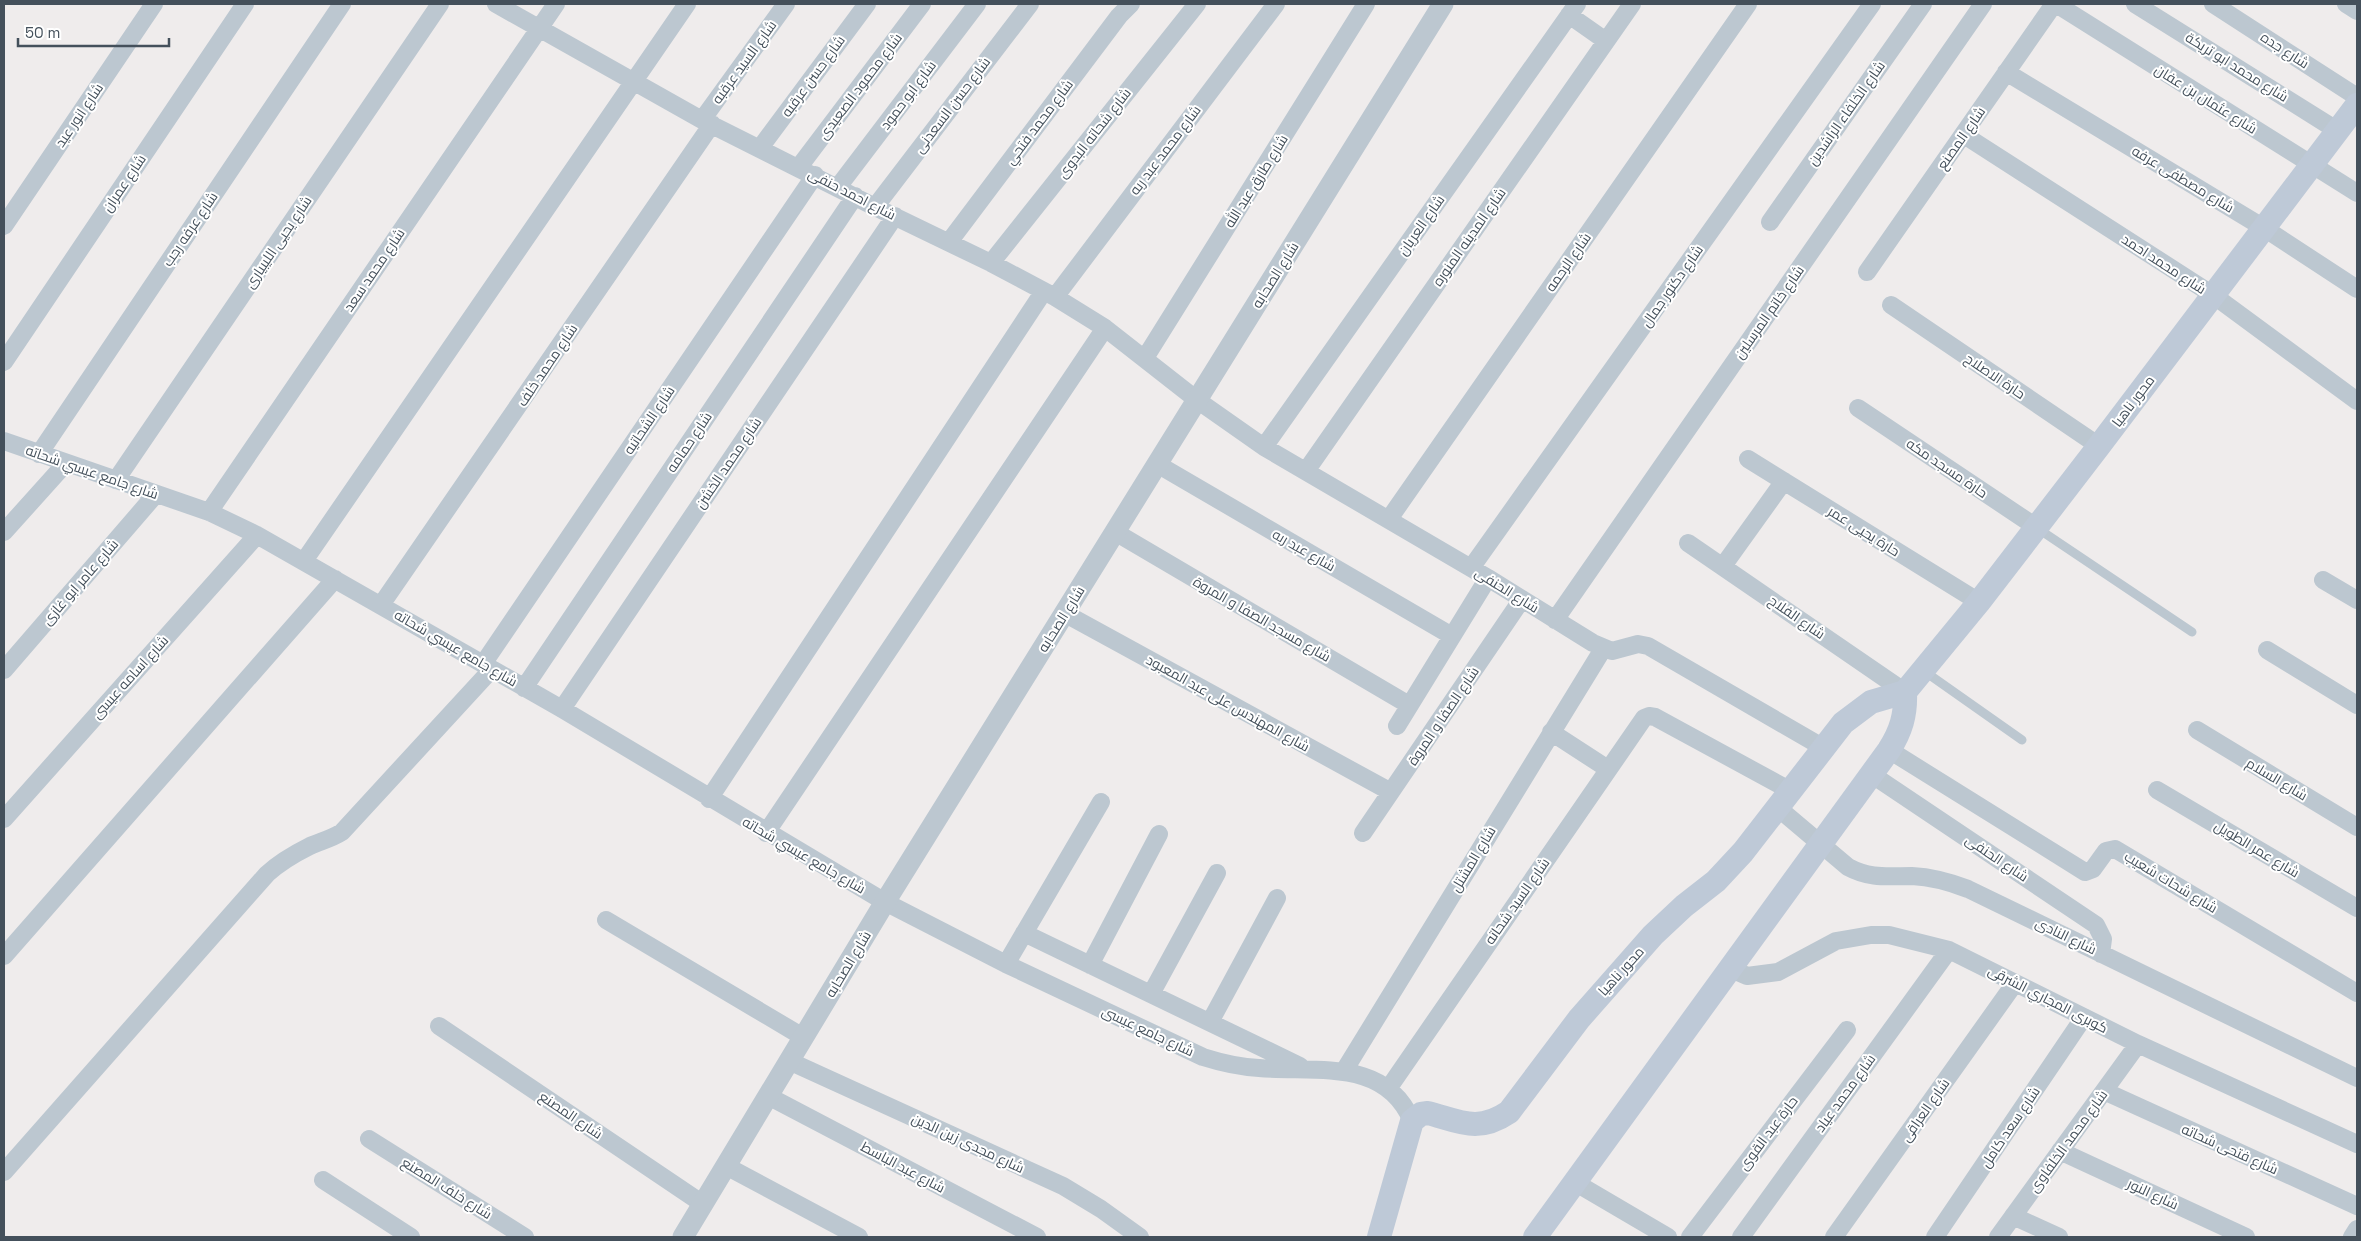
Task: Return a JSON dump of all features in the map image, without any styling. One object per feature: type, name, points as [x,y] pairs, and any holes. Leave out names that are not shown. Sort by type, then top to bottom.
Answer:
[{"type":"main road","name":"محور ناهيا","points":[[1412,1121],[1421,1114],[1428,1114],[1473,1125],[1483,1125],[1497,1120],[1509,1112],[1579,1019],[1653,935],[1730,867],[1843,723],[1871,702],[1905,692],[1979,602],[2036,528],[2357,105]]},
{"type":"main road","points":[[1535,1237],[1889,750],[1903,723],[1905,692]]},
{"type":"main road","points":[[1379,1237],[1412,1121]]},
{"type":"street","name":"شارع انور عيد","points":[[4,226],[154,4]]},
{"type":"street","name":"شارع عمران","points":[[4,362],[245,4]]},
{"type":"street","name":"شارع عرفه رجب","points":[[39,454],[342,4]]},
{"type":"street","name":"شارع يحيى الليبيارى","points":[[116,480],[440,4]]},
{"type":"street","name":"شارع احمد حنفى","points":[[496,4],[707,122],[875,207],[991,262],[1050,294],[1105,328],[1198,400]]},
{"type":"street","name":"شارع محمد سعد","points":[[209,512],[556,4]]},
{"type":"street","points":[[304,561],[687,4]]},
{"type":"street","name":"شارع السيد عرقبه","points":[[707,122],[786,4]]},
{"type":"street","name":"شارع حسن عرقبه","points":[[760,148],[867,4]]},
{"type":"street","name":"شارع محمود الصعيدى","points":[[799,167],[922,4]]},
{"type":"street","name":"شارع ابو حمود","points":[[838,187],[977,4]]},
{"type":"street","name":"شارع حسن السعدنى","points":[[875,207],[1030,4]]},
{"type":"street","name":"شارع محمد فتحي","points":[[949,242],[1119,16],[1131,4]]},
{"type":"street","name":"شارع شحاته البدوى","points":[[991,262],[1197,4]]},
{"type":"street","name":"شارع محمد عبد ربه","points":[[709,799],[1050,294],[1276,4]]},
{"type":"street","name":"شارع طارق عبد الله","points":[[1145,358],[1366,4]]},
{"type":"street","name":"شارع الصحابه","points":[[683,1237],[885,902],[1443,4]]},
{"type":"street","name":"شارع المدينه المنوره","points":[[1306,471],[1632,4]]},
{"type":"street","name":"شارع الرحمه","points":[[1388,519],[1748,4]]},
{"type":"street","name":"شارع دكتور جمال","points":[[1471,568],[1872,4]]},
{"type":"street","name":"شارع الخلفاء الراشدين","points":[[1770,222],[1923,4]]},
{"type":"street","name":"شارع خاتم المرسلين","points":[[1555,620],[1983,4]]},
{"type":"street","name":"شارع المصنع","points":[[1868,272],[2055,4]]},
{"type":"street","name":"شارع عثمان بن عفان","points":[[2055,4],[2357,193]]},
{"type":"street","name":"شارع محمد ابو تريكة","points":[[2135,4],[2338,131]]},
{"type":"street","name":"شارع جده","points":[[2213,4],[2357,97]]},
{"type":"street","points":[[2346,4],[2357,11]]},
{"type":"street","points":[[1573,9],[1606,41]]},
{"type":"street","name":"شارع العريان","points":[[1264,447],[1573,9]]},
{"type":"street","name":"شارع مصطفى عرفه","points":[[2006,72],[2264,228],[2357,289]]},
{"type":"street","name":"شارع محمد خلف","points":[[381,605],[707,122]]},
{"type":"street","name":"شارع محمد احمد","points":[[1964,135],[2213,295],[2357,401]]},
{"type":"street","name":"شارع الشحاتيه","points":[[4,1172],[267,874],[285,859],[342,832],[487,666],[815,175]]},
{"type":"street","name":"شارع حمامه","points":[[524,688],[855,196]]},
{"type":"street","name":"شارع محمد الخشن","points":[[562,709],[895,216]]},
{"type":"street","name":"حارة الاصلاح","points":[[1891,305],[2099,446]]},
{"type":"street","points":[[766,833],[1105,328]]},
{"type":"street","name":"شارع الحنفى","points":[[1198,400],[1264,447],[1488,578],[1603,649]]},
{"type":"street","name":"حارة مسجد مكه","points":[[1858,408],[2036,528]]},
{"type":"street","name":"شارع جامع عيسي شحاته","points":[[4,441],[209,512],[257,535],[562,709],[709,799],[885,902]]},
{"type":"street","name":"حارة يحيى عمر","points":[[1748,459],[1979,602]]},
{"type":"street","points":[[4,532],[66,463]]},
{"type":"street","name":"شارع عبد ربه","points":[[1157,464],[1452,636]]},
{"type":"street","points":[[1722,566],[1784,481]]},
{"type":"street","name":"شارع عامر ابو غازى","points":[[4,670],[156,494]]},
{"type":"street","name":"شارع مسجد الصفا و المروة","points":[[1115,532],[1409,705]]},
{"type":"street","name":"شارع اسامه عيسى","points":[[4,820],[257,535]]},
{"type":"street","name":"شارع الفلاح","points":[[1688,543],[1905,692]]},
{"type":"street","points":[[1397,726],[1488,578]]},
{"type":"street","points":[[4,956],[336,580]]},
{"type":"street","points":[[2323,580],[2357,600]]},
{"type":"street","name":"شارع الصفا و المروة","points":[[1363,833],[1522,599]]},
{"type":"street","name":"شارع المهندس على عبد المعبود","points":[[1064,613],[1391,792]]},
{"type":"street","points":[[1603,649],[1612,651],[1638,644],[1648,646],[1824,748]]},
{"type":"street","name":"شارع المشتل","points":[[1344,1071],[1603,649]]},
{"type":"street","points":[[2267,650],[2357,704]]},
{"type":"street","name":"شارع السيد شحاته","points":[[1388,1089],[1642,720],[1649,716]]},
{"type":"street","name":"شارع النادى","points":[[1649,716],[1655,717],[1784,800],[1820,844],[1848,867],[1860,874],[1872,877],[1931,878],[1950,882],[1968,889],[2357,1078]]},
{"type":"street","name":"شارع السلام","points":[[2197,730],[2357,827]]},
{"type":"street","points":[[1551,732],[1608,769]]},
{"type":"street","name":"شارع شحات شعيب","points":[[1889,750],[2085,872],[2093,869],[2106,851],[2115,849],[2357,993]]},
{"type":"street","name":"شارع الحنفى","points":[[1871,774],[2096,925],[2103,939],[2101,954]]},
{"type":"street","name":"شارع عمر الطويل","points":[[2157,790],[2357,908]]},
{"type":"street","points":[[1006,964],[1100,802]]},
{"type":"street","points":[[1090,965],[1159,834]]},
{"type":"street","points":[[1151,994],[1217,873]]},
{"type":"street","points":[[1210,1022],[1277,898]]},
{"type":"street","name":"شارع جامع عيسى","points":[[885,902],[1006,964],[1203,1057],[1226,1065],[1344,1071],[1367,1078],[1388,1089],[1402,1101],[1412,1121]]},
{"type":"street","points":[[606,920],[803,1037]]},
{"type":"street","points":[[1024,933],[1307,1070]]},
{"type":"street","name":"كوبرى المجاري الشرقى","points":[[1730,969],[1747,976],[1778,972],[1836,941],[1871,935],[1889,935],[1949,950],[2138,1044],[2357,1144]]},
{"type":"street","name":"شارع محمد عياد","points":[[1741,1237],[1949,950]]},
{"type":"street","name":"شارع العراقى","points":[[1834,1237],[2016,983]]},
{"type":"street","name":"شارع سعد كامل","points":[[1935,1237],[2084,1017]]},
{"type":"street","name":"شارع المصنع","points":[[439,1026],[703,1204]]},
{"type":"street","name":"حارة عبد القوى","points":[[1690,1237],[1847,1030]]},
{"type":"street","name":"شارع محمد الخلفاوى","points":[[1998,1237],[2138,1044]]},
{"type":"street","name":"شارع مجدى زين الدين","points":[[789,1061],[1062,1186],[1101,1209],[1140,1237]]},
{"type":"street","name":"شارع فتحى شحاته","points":[[2104,1091],[2357,1206]]},
{"type":"street","name":"شارع عبد الباسط","points":[[768,1096],[1037,1237]]},
{"type":"street","name":"شارع خلف المصنع","points":[[369,1139],[525,1237]]},
{"type":"street","name":"شارع النور","points":[[2060,1151],[2246,1237]]},
{"type":"street","points":[[726,1166],[859,1237]]},
{"type":"street","points":[[323,1180],[411,1237]]},
{"type":"street","points":[[1576,1183],[1668,1237]]},
{"type":"street","points":[[2013,1216],[2059,1237]]},
{"type":"lane","points":[[2036,528],[2192,632]]},
{"type":"lane","points":[[1923,670],[2022,740]]}]
